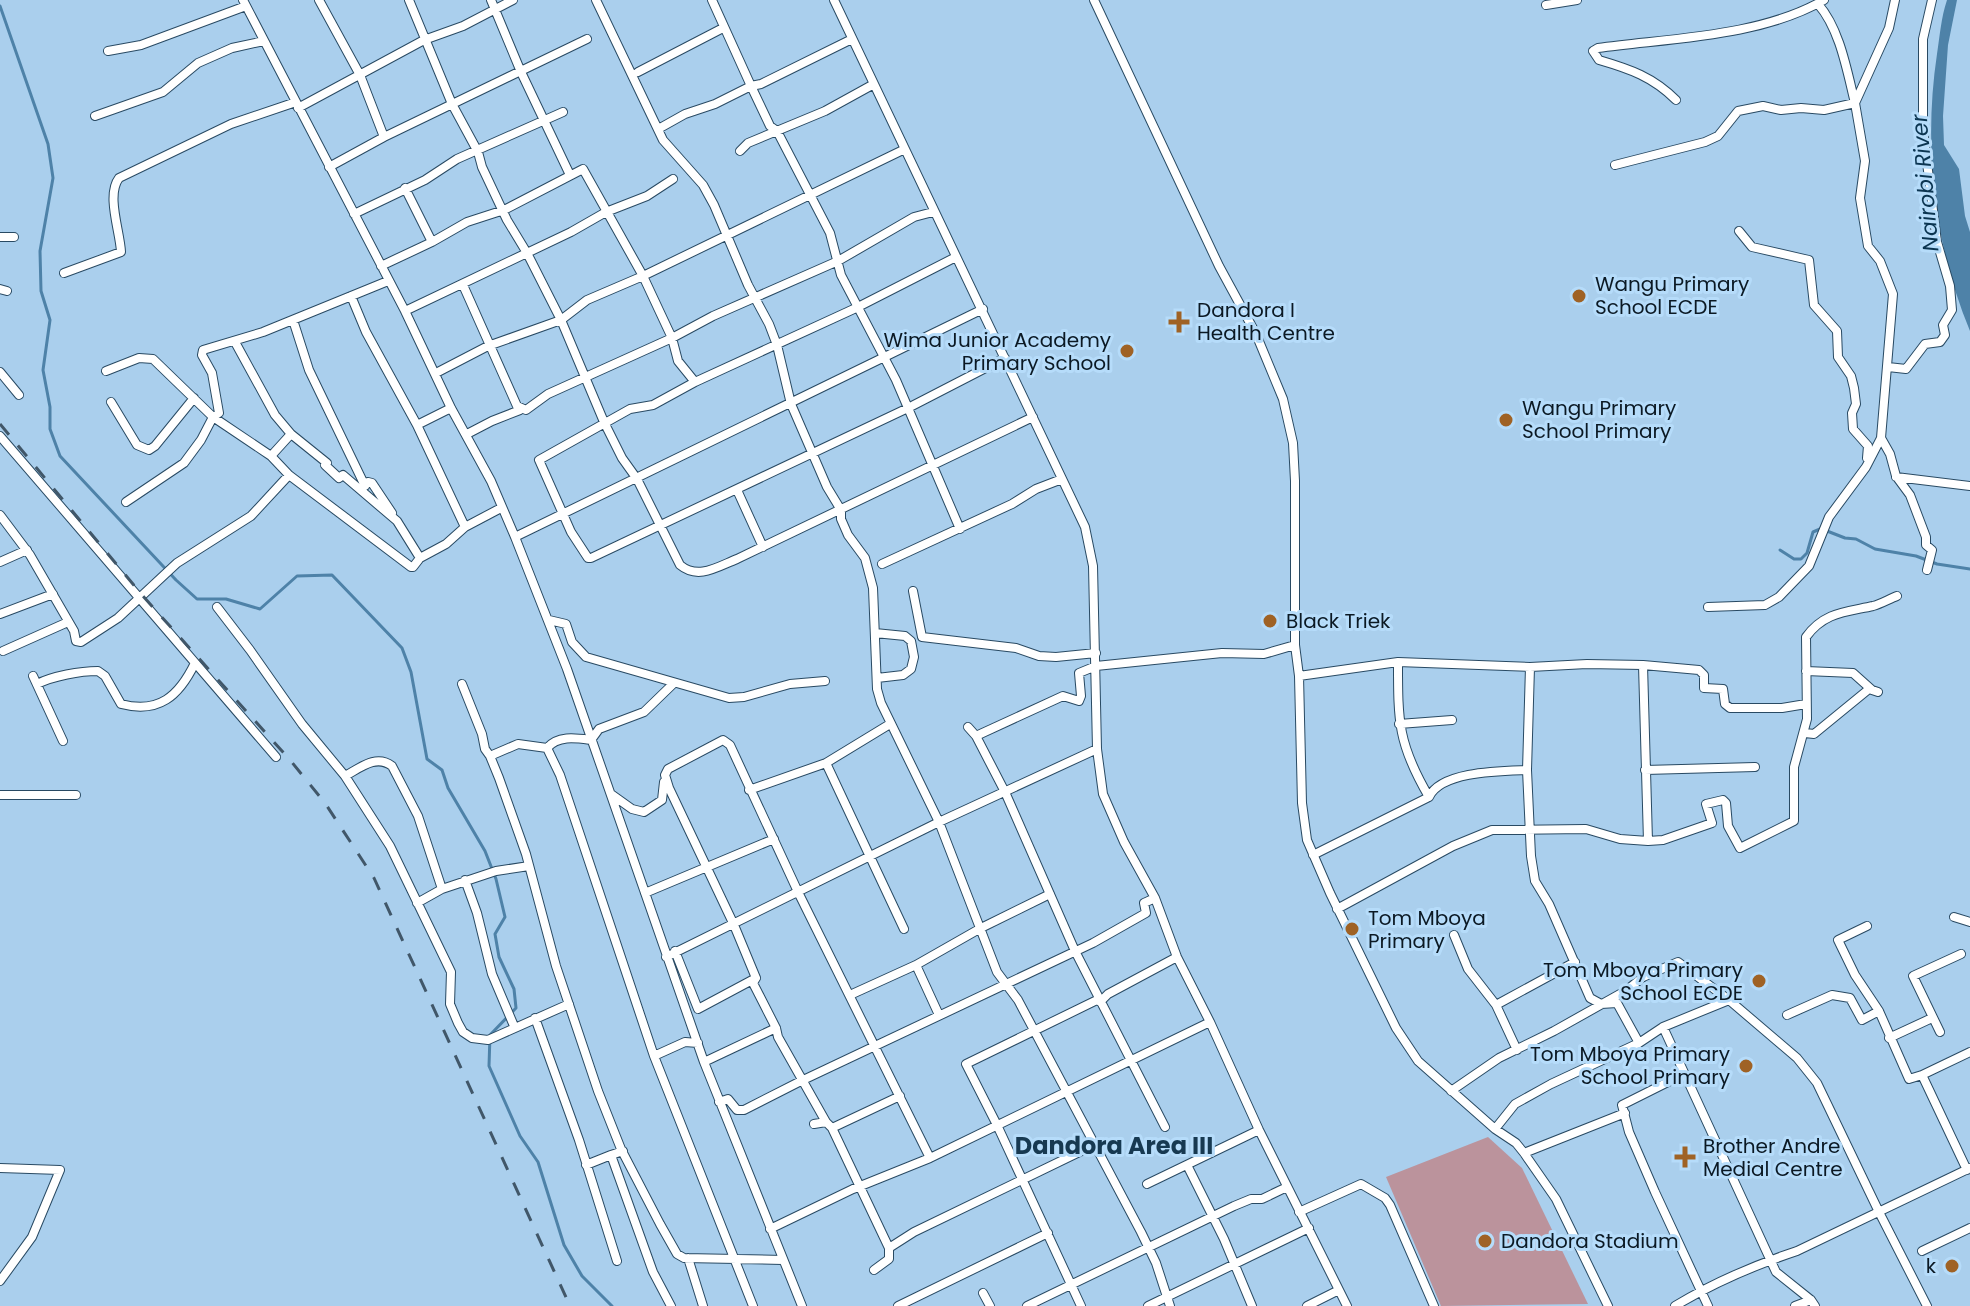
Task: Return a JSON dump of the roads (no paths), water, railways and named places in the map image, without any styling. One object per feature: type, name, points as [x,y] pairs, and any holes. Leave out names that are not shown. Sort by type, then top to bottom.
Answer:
[{"type":"street","points":[[319,0],[360,75],[384,137]]},
{"type":"street","points":[[409,0],[452,104],[478,152],[507,220],[561,320],[622,458],[637,479],[680,565],[691,572],[705,572],[1033,417]]},
{"type":"street","points":[[64,273],[121,252],[114,201],[114,184],[119,178],[231,124],[297,105],[424,40],[463,26],[493,4],[513,0]]},
{"type":"street","points":[[596,0],[663,140],[703,185],[769,324],[791,404],[827,487],[841,510],[841,519],[848,535],[865,558],[870,573],[881,703],[939,822],[988,952],[1034,1029],[1149,1248],[1169,1302]]},
{"type":"street","points":[[712,0],[770,126],[777,131],[830,233],[841,275],[908,408],[960,529]]},
{"type":"street","points":[[834,0],[1085,527],[1091,546],[1097,749],[1103,794],[1124,842],[1155,898],[1177,957],[1259,1130],[1347,1306]]},
{"type":"street","points":[[1094,0],[1219,266],[1256,334],[1283,399],[1293,443],[1295,645],[1299,676],[1302,803],[1307,840],[1337,909],[1396,1028],[1418,1061],[1524,1153],[1556,1199],[1604,1305]]},
{"type":"street","points":[[1546,5],[1577,0]]},
{"type":"street","points":[[1802,0],[1806,10]]},
{"type":"street","points":[[1855,103],[1889,28],[1895,0]]},
{"type":"street","points":[[1888,367],[1906,369],[1925,344],[1940,342],[1945,335],[1943,325],[1952,310],[1950,286],[1937,242],[1923,131],[1923,39],[1932,0]]},
{"type":"street","points":[[1676,100],[1660,84],[1636,70],[1599,60],[1593,51],[1755,25],[1806,10],[1821,2],[1835,36],[1855,103],[1865,161],[1860,198],[1868,246],[1885,273],[1893,294],[1881,438],[1866,467],[1829,517],[1809,566],[1779,597],[1765,605],[1708,607]]},
{"type":"street","points":[[108,51],[141,45],[244,3],[405,311],[451,408],[491,481],[515,537],[549,620],[704,1062],[802,1306]]},
{"type":"street","points":[[493,4],[542,120],[570,175]]},
{"type":"street","points":[[638,72],[723,28]]},
{"type":"street","points":[[329,167],[384,137],[587,39]]},
{"type":"street","points":[[660,128],[685,114],[761,84],[852,39]]},
{"type":"street","points":[[95,116],[163,92],[198,63],[232,48],[264,41]]},
{"type":"street","points":[[740,151],[748,143],[825,111],[874,84]]},
{"type":"street","points":[[1615,165],[1705,142],[1718,136],[1738,111],[1763,106],[1781,110],[1824,110],[1855,103]]},
{"type":"street","points":[[354,214],[457,159],[563,112]]},
{"type":"street","points":[[436,373],[488,346],[561,320],[587,300],[905,149]]},
{"type":"street","points":[[381,266],[467,222],[504,210],[583,169],[643,276],[672,338],[678,361],[695,382]]},
{"type":"street","points":[[405,311],[606,212],[647,196],[673,179]]},
{"type":"street","points":[[405,188],[432,242]]},
{"type":"street","points":[[467,434],[492,421],[530,409],[537,400],[586,376],[838,261],[914,217],[933,212]]},
{"type":"street","points":[[1739,231],[1752,247],[1809,260],[1814,305],[1837,331],[1838,357],[1851,376],[1856,404],[1852,413],[1852,428],[1868,446],[1866,467]]},
{"type":"street","points":[[0,237],[14,237]]},
{"type":"street","points":[[956,257],[653,405],[630,409],[539,460],[571,532],[589,558],[908,408],[1005,358]]},
{"type":"street","points":[[126,502],[184,463],[219,411],[212,373],[202,352],[293,320],[388,281]]},
{"type":"street","points":[[463,285],[488,346],[520,410]]},
{"type":"street","points":[[351,296],[465,527]]},
{"type":"street","points":[[515,537],[983,309]]},
{"type":"street","points":[[293,320],[309,370],[363,488]]},
{"type":"street","points":[[235,342],[270,408],[291,434],[316,452],[339,478],[343,475],[363,488],[397,521],[420,558]]},
{"type":"street","points":[[106,371],[139,358],[153,359],[213,417],[271,456],[289,475],[408,566],[413,567],[420,558],[446,544],[465,527],[501,508]]},
{"type":"street","points":[[0,372],[19,395]]},
{"type":"street","points":[[111,402],[137,445],[149,450],[194,398]]},
{"type":"street","points":[[417,425],[451,408]]},
{"type":"street","points":[[271,456],[291,434]]},
{"type":"street","points":[[0,436],[276,757]]},
{"type":"street","points":[[1881,438],[1890,454],[1896,476],[1910,495],[1926,537],[1926,545],[1932,550],[1929,564]]},
{"type":"street","points":[[0,515],[3,525],[27,550],[76,641],[82,641],[107,626],[170,570],[251,516],[289,475]]},
{"type":"street","points":[[1896,476],[1970,486]]},
{"type":"street","points":[[882,564],[1062,479]]},
{"type":"street","points":[[737,490],[763,547]]},
{"type":"street","points":[[0,562],[27,550]]},
{"type":"street","points":[[913,591],[922,637],[1026,649],[1039,656],[1096,653]]},
{"type":"street","points":[[0,614],[53,594]]},
{"type":"street","points":[[1337,909],[1453,846],[1492,830],[1586,829],[1620,839],[1663,840],[1712,823],[1706,804],[1723,800],[1728,826],[1740,848],[1794,821],[1794,767],[1799,741],[1805,733],[1806,637],[1821,621],[1850,608],[1875,606],[1897,596]]},
{"type":"street","points":[[217,607],[345,776],[390,846],[451,972],[450,1004],[463,1032],[472,1038],[488,1040],[569,1004]]},
{"type":"street","points":[[549,620],[566,624],[572,642],[586,657],[711,694],[744,697],[774,686],[825,681]]},
{"type":"street","points":[[3,651],[68,622]]},
{"type":"street","points":[[875,633],[905,636],[911,641],[914,657],[911,669],[903,675],[877,678]]},
{"type":"street","points":[[976,736],[1063,696],[1079,701],[1079,673],[1096,666],[1222,653],[1264,654],[1295,645]]},
{"type":"street","points":[[1299,676],[1398,662],[1530,667],[1643,665],[1699,670],[1704,675],[1704,688],[1723,689],[1725,704],[1730,708],[1782,708],[1806,704]]},
{"type":"street","points":[[1398,662],[1399,724],[1410,765],[1429,797]]},
{"type":"street","points":[[63,741],[35,680],[98,671],[105,676],[121,704],[148,707],[180,690],[195,663]]},
{"type":"street","points":[[1643,665],[1648,841]]},
{"type":"street","points":[[1530,667],[1527,770],[1535,881],[1549,904],[1590,998],[1601,1004],[1617,1003],[1639,1043]]},
{"type":"street","points":[[1805,733],[1814,734],[1874,690],[1853,673],[1806,671]]},
{"type":"street","points":[[591,740],[599,729],[644,712],[674,683]]},
{"type":"street","points":[[462,684],[529,866],[598,1091],[623,1151],[677,1254],[688,1258],[783,1260]]},
{"type":"street","points":[[1399,724],[1452,720]]},
{"type":"street","points":[[749,790],[826,763],[890,724]]},
{"type":"street","points":[[968,727],[976,736],[1005,792],[1075,951],[1165,1127]]},
{"type":"street","points":[[547,748],[551,743],[568,738],[591,740]]},
{"type":"street","points":[[610,793],[632,809],[644,812],[662,800],[668,769],[725,740],[930,1158]]},
{"type":"street","points":[[490,756],[518,744],[547,748]]},
{"type":"street","points":[[547,748],[560,775],[654,1056],[753,1306]]},
{"type":"street","points":[[666,957],[799,894],[939,822],[1097,749]]},
{"type":"street","points":[[345,776],[375,760],[392,766],[418,816],[442,889]]},
{"type":"street","points":[[826,763],[904,929]]},
{"type":"street","points":[[1645,770],[1755,767]]},
{"type":"street","points":[[1313,855],[1429,797],[1432,789],[1467,774],[1527,770]]},
{"type":"street","points":[[665,775],[756,978]]},
{"type":"street","points":[[0,795],[76,795]]},
{"type":"street","points":[[645,893],[774,839]]},
{"type":"street","points":[[417,903],[465,880],[529,866]]},
{"type":"street","points":[[465,880],[477,913],[492,974],[514,1026]]},
{"type":"street","points":[[850,995],[916,965],[1050,894]]},
{"type":"street","points":[[719,1102],[728,1099],[737,1110],[744,1110],[1075,951],[1146,913],[1144,903],[1155,898]]},
{"type":"street","points":[[1954,917],[1970,922]]},
{"type":"street","points":[[1867,926],[1838,940],[1855,975],[1879,1011],[1909,1079],[1970,1052]]},
{"type":"street","points":[[1454,935],[1468,969],[1496,1005],[1517,1050]]},
{"type":"street","points":[[675,951],[698,1009],[756,978]]},
{"type":"street","points":[[1940,1032],[1913,976],[1961,954]]},
{"type":"street","points":[[1081,1306],[966,1064],[1100,1000],[1177,957]]},
{"type":"street","points":[[1496,1005],[1575,962]]},
{"type":"street","points":[[1451,1091],[1499,1058],[1601,1004],[1643,977],[1678,962],[1729,1000],[1797,1058],[1817,1083],[1927,1306]]},
{"type":"street","points":[[916,965],[939,1015]]},
{"type":"street","points":[[756,978],[753,983],[801,1081],[829,1125],[889,1248],[889,1259],[874,1270]]},
{"type":"street","points":[[1787,1015],[1832,995],[1850,998],[1862,1020],[1879,1011]]},
{"type":"street","points":[[1495,1129],[1515,1104],[1551,1084],[1639,1043],[1663,1027],[1729,1000]]},
{"type":"street","points":[[535,1018],[617,1261]]},
{"type":"street","points":[[1889,1038],[1932,1018]]},
{"type":"street","points":[[770,1229],[930,1158],[1210,1022]]},
{"type":"street","points":[[1663,1027],[1776,1272],[1813,1303]]},
{"type":"street","points":[[704,1062],[776,1028]]},
{"type":"street","points":[[654,1056],[685,1042],[698,1043]]},
{"type":"street","points":[[1684,1074],[1622,1105],[1634,1144],[1708,1306]]},
{"type":"street","points":[[1675,1306],[1699,1291],[1797,1251],[1968,1169],[1922,1075]]},
{"type":"street","points":[[814,1124],[829,1125],[900,1096]]},
{"type":"street","points":[[1524,1153],[1625,1113]]},
{"type":"street","points":[[1147,1184],[1259,1130]]},
{"type":"street","points":[[889,1248],[914,1232],[1094,1145]]},
{"type":"street","points":[[586,1165],[623,1151]]},
{"type":"street","points":[[611,1155],[653,1272],[671,1306]]},
{"type":"street","points":[[1187,1165],[1252,1306]]},
{"type":"street","points":[[0,1168],[60,1170],[27,1245],[0,1281]]},
{"type":"street","points":[[1299,1212],[1361,1184],[1385,1198],[1434,1306]]},
{"type":"street","points":[[1027,1306],[1213,1216],[1287,1187]]},
{"type":"street","points":[[1148,1306],[1169,1302],[1233,1265],[1309,1228]]},
{"type":"street","points":[[1922,1251],[1970,1228]]},
{"type":"street","points":[[898,1306],[1048,1233]]},
{"type":"street","points":[[688,1258],[703,1306]]},
{"type":"street","points":[[1307,1306],[1339,1290]]},
{"type":"street","points":[[983,1293],[990,1306]]},
{"type":"street","points":[[1795,1306],[1813,1303]]},
{"type":"water","points":[[1947,0],[1957,0],[1948,45],[1944,145],[1959,169],[1970,232],[1970,331],[1940,230],[1932,160],[1933,89]]},
{"type":"waterway","points":[[0,6],[48,144],[53,178],[40,251],[41,291],[50,320],[43,370],[50,407],[50,429],[60,456],[197,599],[226,599],[260,609],[297,576],[332,575],[402,648],[411,672],[427,759],[442,770],[448,788],[485,851],[496,879],[505,917],[495,934],[499,957],[514,989],[516,1008],[490,1035],[489,1066],[520,1136],[538,1162],[564,1245],[582,1276],[612,1306]]},
{"type":"waterway","points":[[1780,550],[1794,559],[1801,559],[1807,553],[1813,532],[1820,529]]},
{"type":"waterway","points":[[1827,531],[1856,539],[1875,549],[1970,569]]},
{"type":"railway","points":[[0,424],[142,595],[290,760],[325,803],[374,878],[570,1306]]},
{"type":"place","name":"Wangu Primary School ECDE","points":[[1579,296]]},
{"type":"place","name":"Dandora I Health Centre","points":[[1179,322]]},
{"type":"place","name":"Wima Junior Academy Primary School","points":[[1127,351]]},
{"type":"place","name":"Wangu Primary School Primary","points":[[1506,420]]},
{"type":"place","name":"Black Triek","points":[[1270,621]]},
{"type":"place","name":"Tom Mboya Primary","points":[[1352,929]]},
{"type":"place","name":"Tom Mboya Primary School ECDE","points":[[1759,981]]},
{"type":"place","name":"Tom Mboya Primary School Primary","points":[[1746,1066]]},
{"type":"place","name":"Brother Andre Medial Centre","points":[[1685,1157]]},
{"type":"place","name":"Dandora Stadium","points":[[1485,1241]]},
{"type":"place","name":"k","points":[[1952,1266]]},
{"type":"district","name":"Dandora Area III","points":[[1114,1145]]},
{"type":"water label","name":"Nairobi River","points":[[1925,183]]}]
